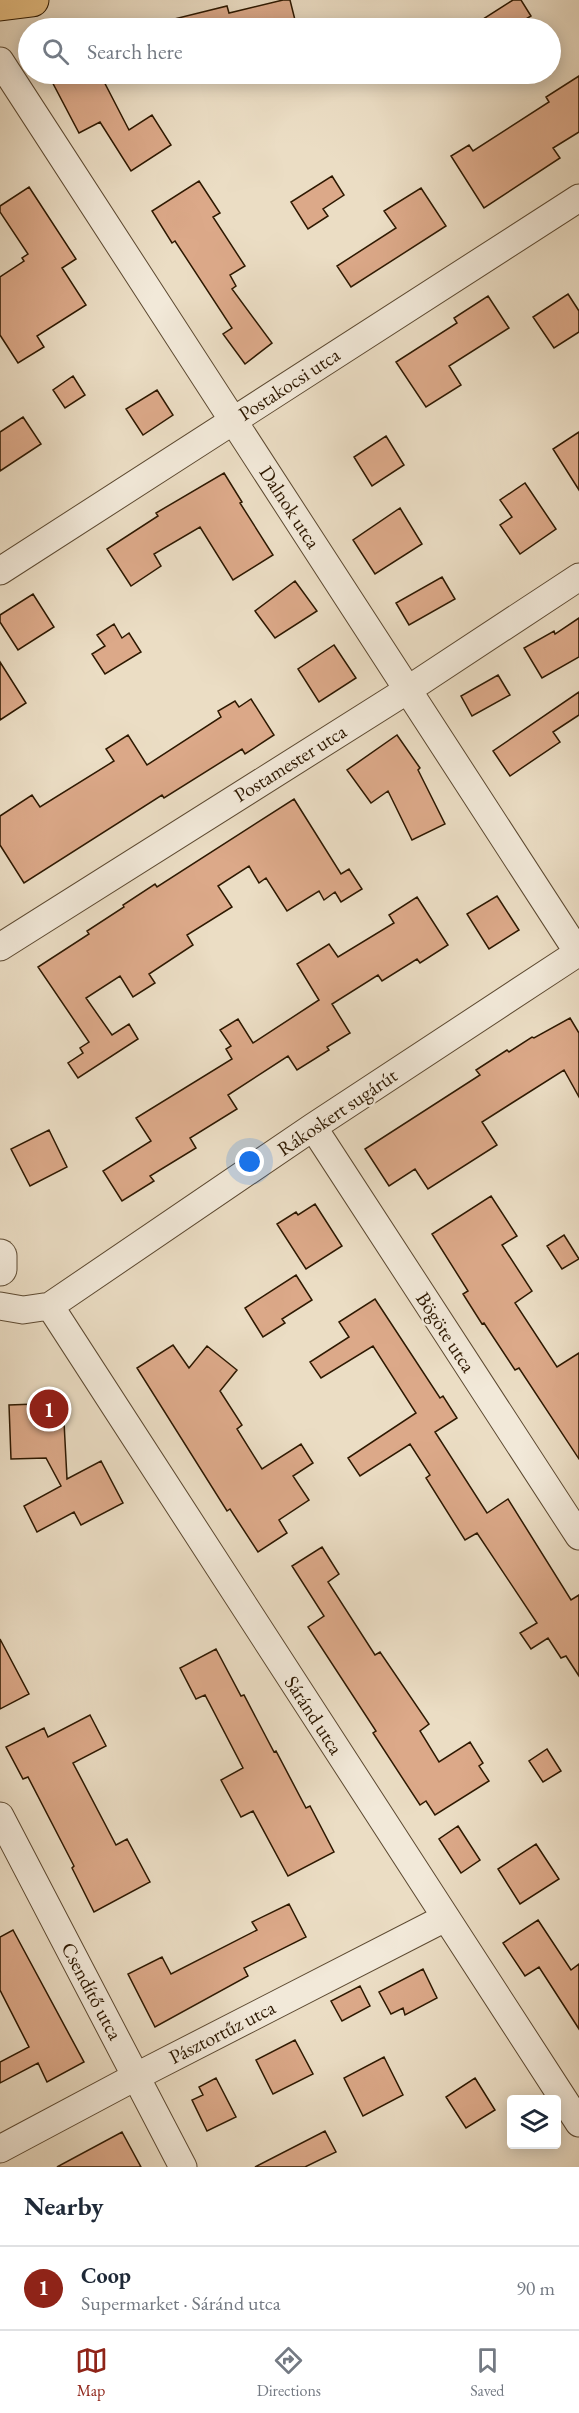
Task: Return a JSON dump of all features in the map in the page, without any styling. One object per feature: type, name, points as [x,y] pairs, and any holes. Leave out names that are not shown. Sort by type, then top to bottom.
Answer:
[{"type":"main road","points":[[0,4],[32,0]]},
{"type":"street","name":"Dalnok utca","points":[[0,61],[579,953]]},
{"type":"street","name":"Postakocsi utca","points":[[0,571],[579,198]]},
{"type":"street","name":"Postamester utca","points":[[0,947],[409,688],[579,577]]},
{"type":"street","name":"Rákoskert sugárút","points":[[0,1306],[22,1310],[50,1306],[313,1127],[579,953]]},
{"type":"street","name":"Bögöte utca","points":[[313,1127],[579,1536]]},
{"type":"street","points":[[0,1256],[0,1269]]},
{"type":"street","name":"Sáránd utca","points":[[50,1306],[579,2123]]},
{"type":"street","name":"Csendítő utca","points":[[0,1816],[183,2167]]},
{"type":"street","name":"Pásztortűz utca","points":[[0,2149],[136,2076],[445,1918]]},
{"type":"building","points":[[290,0],[294,18],[178,18],[227,6],[229,13]]},
{"type":"building","points":[[513,0],[521,0],[531,16],[528,18],[485,18]]},
{"type":"building","points":[[579,76],[579,132],[553,148],[560,158],[484,208],[451,156],[469,145],[473,151],[549,102],[546,97]]},
{"type":"building","points":[[53,84],[105,84],[129,130],[152,115],[171,145],[131,171],[100,122],[79,133]]},
{"type":"building","points":[[332,176],[344,195],[323,209],[328,216],[308,229],[291,202]]},
{"type":"building","points":[[199,181],[220,213],[213,217],[245,266],[230,275],[236,286],[232,289],[272,343],[245,364],[223,334],[232,328],[175,241],[172,243],[152,211]]},
{"type":"building","points":[[29,187],[76,259],[62,268],[86,305],[37,336],[44,347],[18,363],[0,335],[0,277],[24,261],[22,258],[28,254],[0,212],[0,206]]},
{"type":"building","points":[[421,188],[446,226],[351,287],[337,266],[396,228],[384,211]]},
{"type":"building","points":[[568,294],[579,311],[579,332],[554,348],[533,317]]},
{"type":"building","points":[[488,296],[509,328],[449,366],[461,385],[426,407],[396,362],[457,323],[454,318]]},
{"type":"building","points":[[73,376],[85,395],[65,408],[53,390]]},
{"type":"building","points":[[157,390],[173,415],[143,435],[126,409]]},
{"type":"building","points":[[23,417],[41,444],[0,471],[0,432]]},
{"type":"building","points":[[579,432],[579,490],[553,449]]},
{"type":"building","points":[[386,436],[404,465],[372,486],[354,457]]},
{"type":"building","points":[[224,473],[273,555],[233,580],[200,527],[154,554],[161,566],[131,586],[107,549],[158,516],[156,513]]},
{"type":"building","points":[[525,483],[556,529],[520,554],[500,525],[512,517],[500,500]]},
{"type":"building","points":[[400,508],[422,544],[375,574],[353,540]]},
{"type":"building","points":[[442,577],[455,599],[409,625],[396,603]]},
{"type":"building","points":[[295,581],[317,611],[275,638],[255,611]]},
{"type":"building","points":[[33,594],[54,627],[18,650],[0,622],[0,615]]},
{"type":"building","points":[[579,618],[579,657],[542,678],[524,648],[554,631],[555,634]]},
{"type":"building","points":[[114,624],[122,638],[129,633],[141,652],[105,674],[92,654],[105,646],[97,635]]},
{"type":"building","points":[[334,645],[356,678],[319,702],[298,669]]},
{"type":"building","points":[[0,662],[26,703],[0,720]]},
{"type":"building","points":[[498,675],[510,695],[472,716],[461,696]]},
{"type":"building","points":[[579,692],[579,715],[553,732],[560,742],[510,776],[493,751]]},
{"type":"building","points":[[251,699],[274,735],[245,754],[242,749],[164,798],[162,795],[24,883],[0,845],[0,816],[32,795],[40,807],[114,761],[106,749],[128,735],[147,765],[221,717],[218,711],[235,701],[239,707]]},
{"type":"building","points":[[397,735],[420,768],[418,770],[445,824],[412,840],[388,791],[371,803],[347,770]]},
{"type":"building","points":[[294,799],[341,874],[349,869],[362,889],[341,902],[335,892],[324,900],[319,891],[287,911],[266,878],[259,883],[249,866],[218,886],[232,907],[187,935],[193,945],[149,974],[155,983],[133,997],[120,976],[86,998],[112,1035],[129,1024],[138,1039],[78,1078],[68,1063],[83,1053],[80,1048],[89,1042],[38,967],[89,934],[87,931],[155,884],[157,887]]},
{"type":"building","points":[[497,896],[519,930],[489,949],[467,914]]},
{"type":"building","points":[[417,897],[448,945],[420,963],[417,959],[382,981],[378,975],[332,1004],[350,1033],[327,1047],[329,1050],[297,1070],[288,1056],[228,1095],[237,1109],[190,1138],[196,1148],[150,1176],[154,1181],[122,1201],[103,1171],[151,1141],[136,1118],[232,1059],[226,1049],[231,1046],[220,1030],[238,1019],[253,1043],[319,1000],[297,964],[329,944],[338,957],[394,923],[389,915]]},
{"type":"building","points":[[570,1018],[579,1033],[579,1097],[564,1070],[482,1122],[497,1145],[428,1189],[415,1169],[389,1186],[365,1149],[480,1075],[476,1070],[507,1050],[509,1052],[532,1037]]},
{"type":"building","points":[[49,1130],[67,1167],[30,1186],[11,1149]]},
{"type":"building","points":[[491,1196],[517,1236],[502,1245],[532,1291],[515,1303],[557,1367],[579,1353],[579,1459],[519,1368],[515,1370],[484,1323],[482,1324],[463,1294],[468,1291],[432,1234]]},
{"type":"building","points":[[315,1204],[342,1246],[306,1269],[277,1224],[296,1212],[298,1215]]},
{"type":"building","points":[[564,1235],[579,1259],[562,1269],[547,1246]]},
{"type":"building","points":[[296,1275],[312,1300],[282,1319],[285,1323],[263,1337],[245,1308]]},
{"type":"building","points":[[375,1299],[440,1398],[443,1396],[457,1418],[435,1432],[487,1513],[508,1499],[571,1600],[579,1595],[579,1676],[566,1656],[561,1658],[548,1638],[531,1649],[520,1633],[537,1623],[477,1533],[465,1540],[426,1478],[430,1475],[410,1444],[360,1476],[348,1458],[416,1413],[373,1346],[321,1378],[310,1362],[349,1337],[339,1322]]},
{"type":"building","points":[[173,1345],[189,1368],[207,1346],[237,1370],[220,1391],[242,1425],[237,1429],[262,1469],[301,1444],[313,1463],[293,1476],[309,1500],[279,1520],[287,1533],[258,1552],[230,1509],[227,1511],[137,1368]]},
{"type":"building","points":[[63,1403],[67,1479],[101,1461],[123,1503],[81,1525],[74,1512],[37,1532],[24,1506],[61,1486],[46,1458],[11,1459],[9,1405]]},
{"type":"building","points":[[322,1547],[339,1574],[328,1582],[375,1655],[380,1652],[429,1724],[420,1731],[439,1762],[470,1742],[483,1763],[479,1766],[489,1781],[435,1815],[426,1801],[420,1805],[373,1733],[376,1731],[308,1627],[324,1616],[292,1566]]},
{"type":"building","points":[[0,1639],[29,1694],[0,1709]]},
{"type":"building","points":[[216,1649],[241,1696],[244,1695],[274,1752],[276,1751],[306,1808],[310,1806],[334,1852],[288,1876],[253,1811],[241,1817],[221,1780],[243,1768],[205,1695],[196,1699],[180,1668]]},
{"type":"building","points":[[90,1715],[106,1746],[73,1763],[116,1845],[127,1839],[150,1882],[94,1912],[72,1868],[74,1866],[28,1777],[23,1779],[6,1747],[44,1728],[48,1737]]},
{"type":"building","points":[[547,1749],[561,1771],[543,1782],[529,1761]]},
{"type":"building","points":[[458,1826],[480,1860],[461,1873],[439,1839]]},
{"type":"building","points":[[536,1844],[559,1879],[520,1904],[498,1869]]},
{"type":"building","points":[[289,1904],[306,1937],[244,1968],[248,1976],[155,2027],[128,1974],[162,1957],[171,1974],[257,1930],[252,1922]]},
{"type":"building","points":[[538,1920],[571,1970],[579,1964],[579,2029],[539,1967],[525,1976],[503,1943]]},
{"type":"building","points":[[13,1930],[84,2062],[47,2082],[38,2063],[0,2083],[0,2062],[29,2047],[0,1990],[0,1937]]},
{"type":"building","points":[[423,1969],[437,1998],[405,2015],[403,2008],[391,2014],[379,1992]]},
{"type":"building","points":[[360,1986],[370,2006],[342,2021],[331,2001]]},
{"type":"building","points":[[295,2040],[313,2074],[273,2094],[256,2060]]},
{"type":"building","points":[[384,2057],[403,2095],[363,2116],[344,2078]]},
{"type":"building","points":[[216,2078],[236,2117],[207,2131],[192,2100],[203,2095],[199,2087]]},
{"type":"building","points":[[475,2078],[495,2110],[466,2128],[446,2097]]},
{"type":"building","points":[[325,2131],[336,2152],[305,2167],[255,2167]]},
{"type":"building","points":[[122,2132],[141,2167],[57,2167]]},
{"type":"place","name":"Coop","points":[[49,1409]]}]
